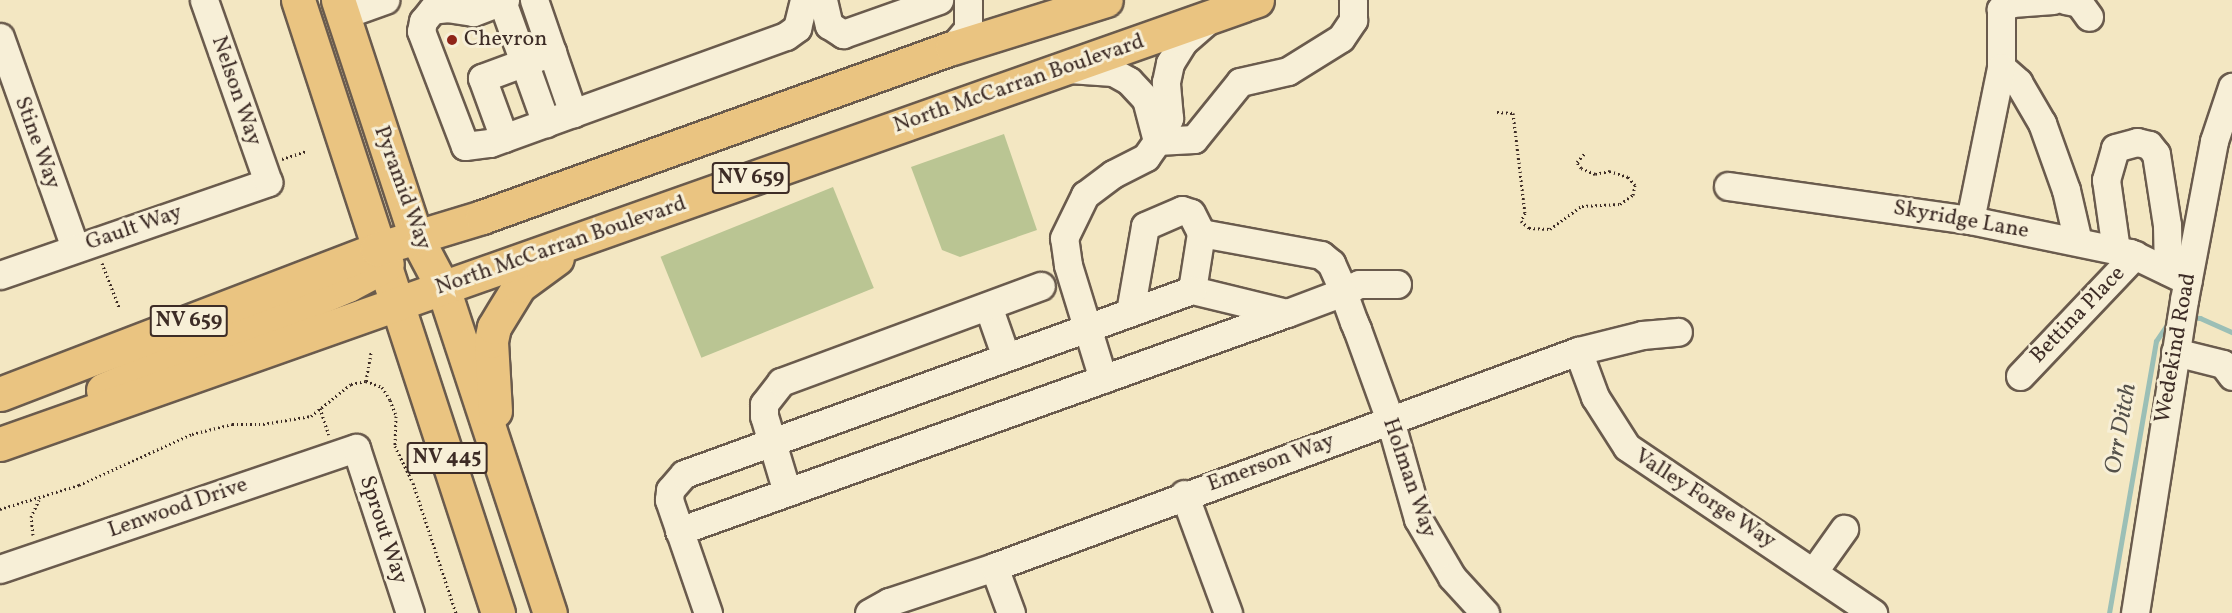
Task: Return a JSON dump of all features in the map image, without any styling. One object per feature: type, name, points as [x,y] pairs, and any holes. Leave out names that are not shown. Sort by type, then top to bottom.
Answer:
[{"type":"main road","name":"Pyramid Way","points":[[298,0],[395,304],[498,613]]},
{"type":"main road","name":"NV 659","points":[[0,394],[380,258],[416,237],[482,217],[952,48],[1106,0]]},
{"type":"main road","name":"North McCarran Boulevard","points":[[0,444],[1147,39],[1205,7],[1257,0]]},
{"type":"main road","name":"Pyramid Way","points":[[341,8],[416,237],[443,288],[550,613]]},
{"type":"main road","points":[[497,455],[491,341],[494,327],[519,286],[586,237]]},
{"type":"main road","points":[[62,422],[107,386],[380,258]]},
{"type":"street","name":"Nelson Way","points":[[204,0],[268,182]]},
{"type":"street","points":[[341,8],[385,0]]},
{"type":"street","points":[[546,123],[504,0],[473,12],[448,8],[432,10],[423,21],[421,31],[465,146],[504,138],[546,123],[786,36],[796,28],[804,0]]},
{"type":"street","points":[[534,0],[573,113]]},
{"type":"street","points":[[823,0],[829,25],[843,34],[939,0]]},
{"type":"street","points":[[952,48],[968,29],[968,0]]},
{"type":"street","points":[[1157,141],[1194,139],[1240,82],[1288,71],[1341,38],[1353,20],[1353,0]]},
{"type":"street","points":[[1970,219],[2001,67],[2001,9],[2012,3],[2053,0]]},
{"type":"street","points":[[2065,0],[2079,3],[2089,18]]},
{"type":"street","points":[[1103,379],[1086,328],[1064,238],[1085,195],[1113,174],[1146,157],[1157,141],[1169,118],[1166,82],[1170,63],[1205,7]]},
{"type":"street","name":"Stine Way","points":[[0,37],[84,245]]},
{"type":"street","points":[[504,138],[479,69],[525,63],[552,52]]},
{"type":"street","points":[[2001,67],[2018,82],[2042,123],[2067,190],[2078,242]]},
{"type":"street","points":[[1058,70],[1095,69],[1113,72],[1129,81],[1146,99],[1157,141]]},
{"type":"street","name":"Wedekind Road","points":[[2134,613],[2175,352],[2178,276],[2214,141],[2232,87]]},
{"type":"street","points":[[2126,252],[2106,180],[2115,148],[2137,142],[2149,145],[2156,154],[2178,276]]},
{"type":"street","name":"Gault Way","points":[[0,275],[268,182]]},
{"type":"street","name":"Skyridge Lane","points":[[1728,186],[1970,219],[2126,252],[2178,276]]},
{"type":"street","points":[[1130,312],[1145,226],[1182,210],[1191,213],[1201,233],[1192,290]]},
{"type":"street","name":"Holman Way","points":[[1201,233],[1321,255],[1331,263],[1390,420],[1423,530],[1452,578],[1485,613]]},
{"type":"street","name":"Bettina Place","points":[[2020,376],[2126,252]]},
{"type":"street","points":[[679,531],[1287,313],[1359,284],[1397,284]]},
{"type":"street","points":[[787,492],[770,443],[764,404],[781,382],[1041,286]]},
{"type":"street","points":[[708,613],[669,500],[674,483],[684,474],[1192,290],[1287,313]]},
{"type":"street","points":[[988,306],[1006,357]]},
{"type":"street","name":"Emerson Way","points":[[869,613],[889,602],[994,567],[1184,494],[1578,351],[1642,335],[1678,332]]},
{"type":"street","name":"Valley Forge Way","points":[[1578,351],[1595,397],[1627,447],[1814,571],[1873,613]]},
{"type":"street","points":[[2175,352],[2223,364],[2232,376]]},
{"type":"street","name":"Lenwood Drive","points":[[0,569],[346,451]]},
{"type":"street","name":"Sprout Way","points":[[346,451],[410,613]]},
{"type":"street","points":[[1184,494],[1228,613]]},
{"type":"street","points":[[1814,571],[1844,529]]},
{"type":"street","points":[[994,567],[1011,613]]},
{"type":"path","points":[[1497,112],[1513,113],[1525,213],[1521,221],[1529,228],[1550,229],[1582,206],[1620,204],[1633,195],[1635,185],[1628,177],[1611,171],[1595,174],[1581,168],[1577,162],[1585,153]]},
{"type":"path","points":[[84,245],[119,307]]},
{"type":"path","points":[[366,381],[371,352]]},
{"type":"path","points":[[320,408],[346,451]]},
{"type":"path","points":[[35,541],[31,518],[39,500]]},
{"type":"green space","points":[[1004,134],[1037,230],[960,257],[942,250],[911,167]]},
{"type":"green space","points":[[833,187],[874,288],[701,358],[661,257]]},
{"type":"waterway","name":"Orr Ditch","points":[[2189,317],[2200,318],[2232,332]]},
{"type":"waterway","name":"Orr Ditch","points":[[2109,613],[2156,341],[2171,319]]},
{"type":"place","name":"Chevron","points":[[452,40]]}]
